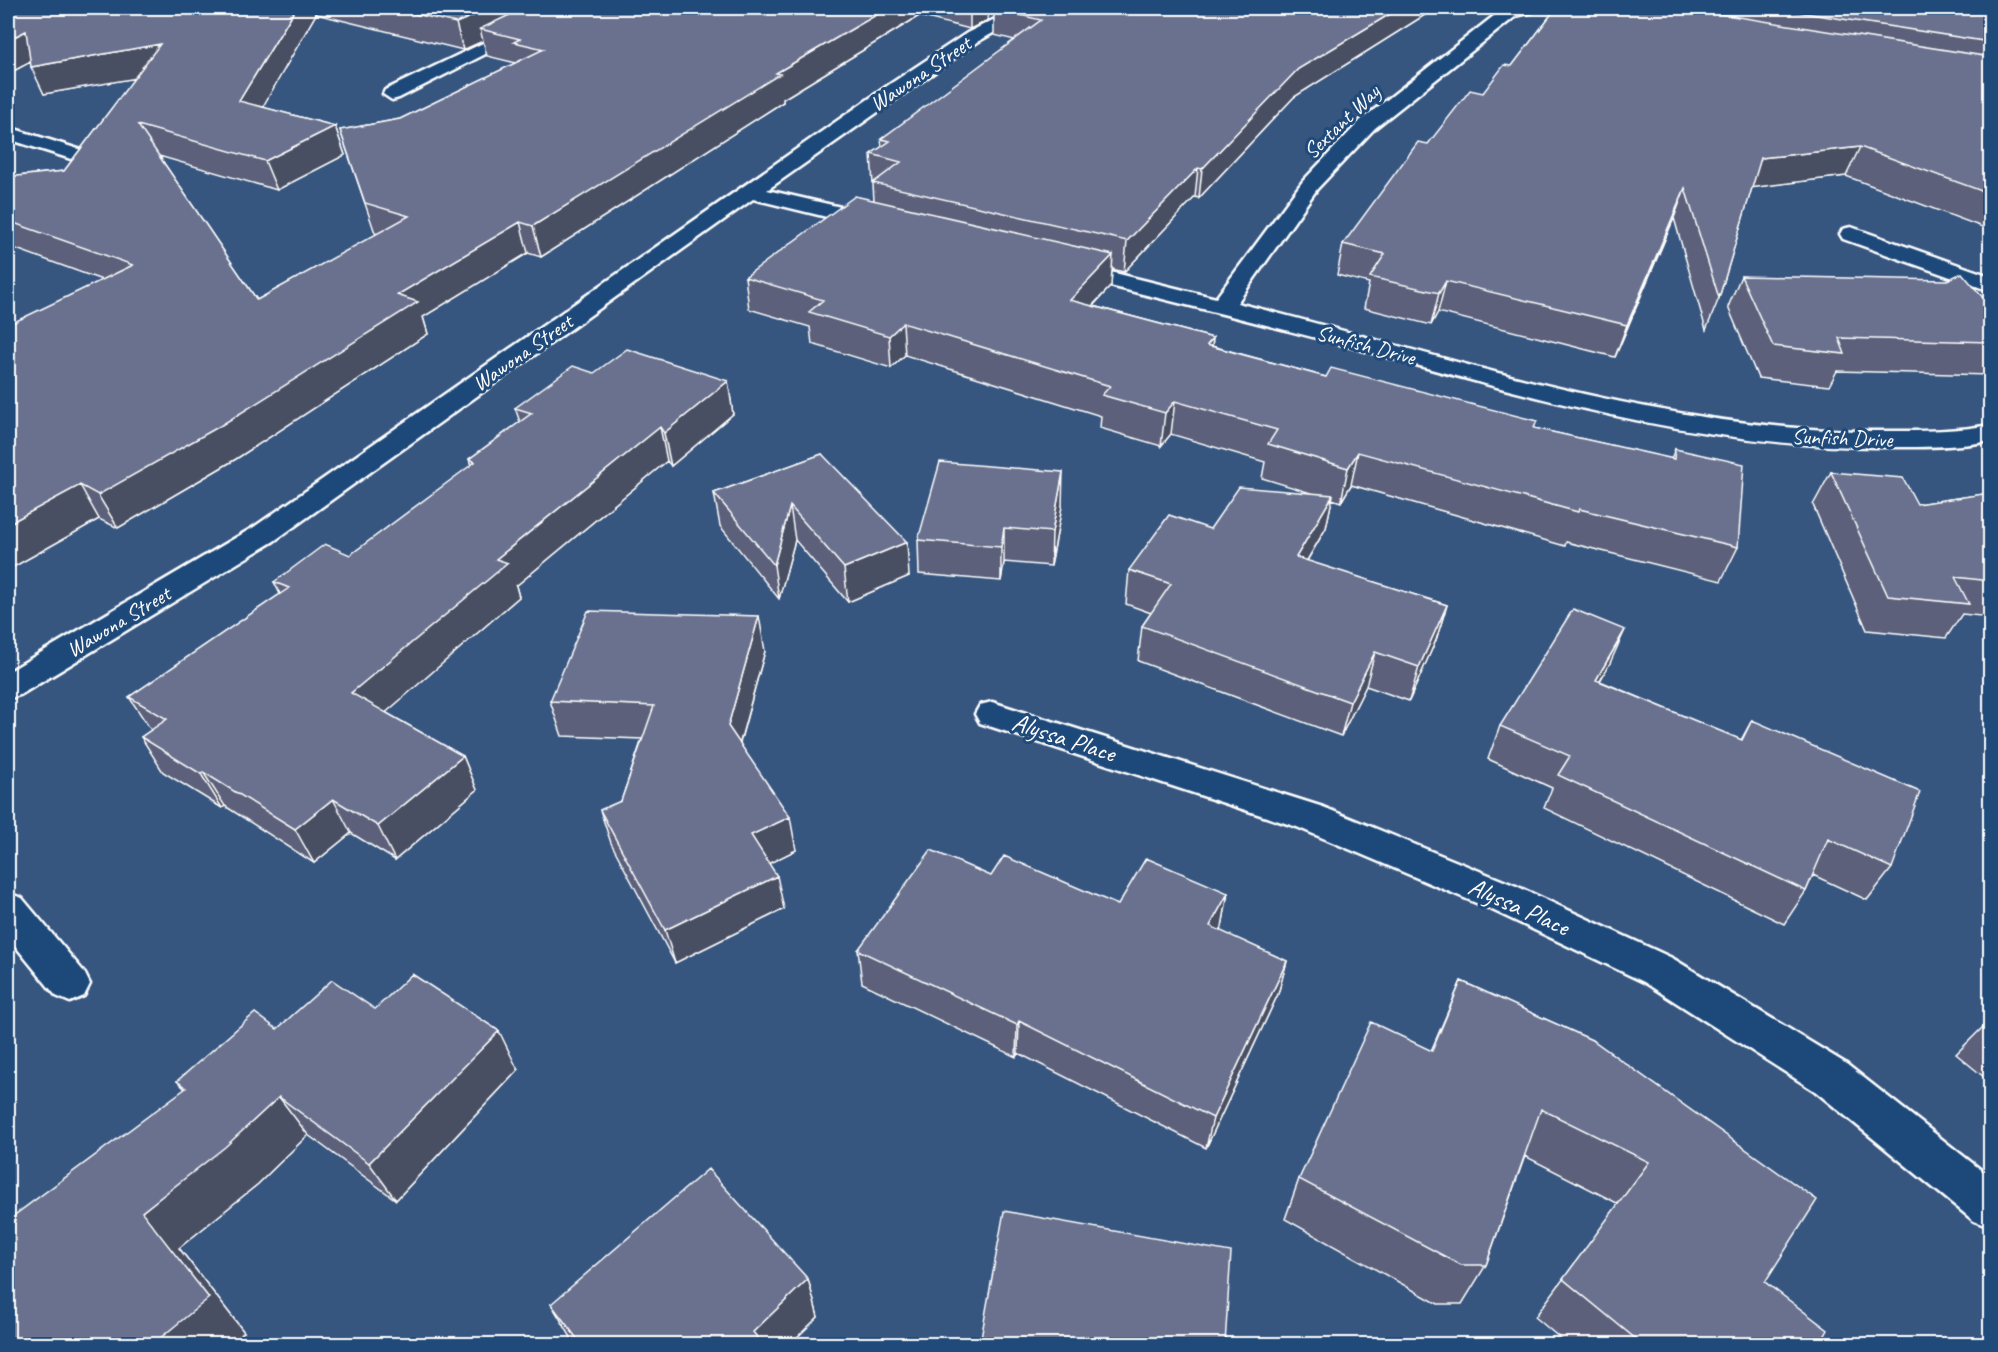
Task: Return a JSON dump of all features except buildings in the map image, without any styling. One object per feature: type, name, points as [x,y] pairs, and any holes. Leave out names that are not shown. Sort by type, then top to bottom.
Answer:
[{"type":"street","points":[[392,94],[568,8]]},
{"type":"street","name":"Wawona Street","points":[[8,687],[264,534],[907,81],[973,37],[1029,8]]},
{"type":"street","name":"Sextant Way","points":[[1223,305],[1310,185],[1368,124],[1510,12],[1527,8]]},
{"type":"street","points":[[988,12],[1009,17]]},
{"type":"street","points":[[8,133],[87,158]]},
{"type":"street","points":[[750,192],[900,228]]},
{"type":"street","points":[[1851,234],[1990,284]]},
{"type":"street","name":"Sunfish Drive","points":[[1038,261],[1223,305],[1539,390],[1675,421],[1796,437],[1857,441],[1971,437],[1990,433]]},
{"type":"street","name":"Alyssa Place","points":[[992,714],[1310,817],[1502,897],[1658,970],[1830,1077],[1990,1205]]},
{"type":"street","points":[[8,909],[70,984]]}]
